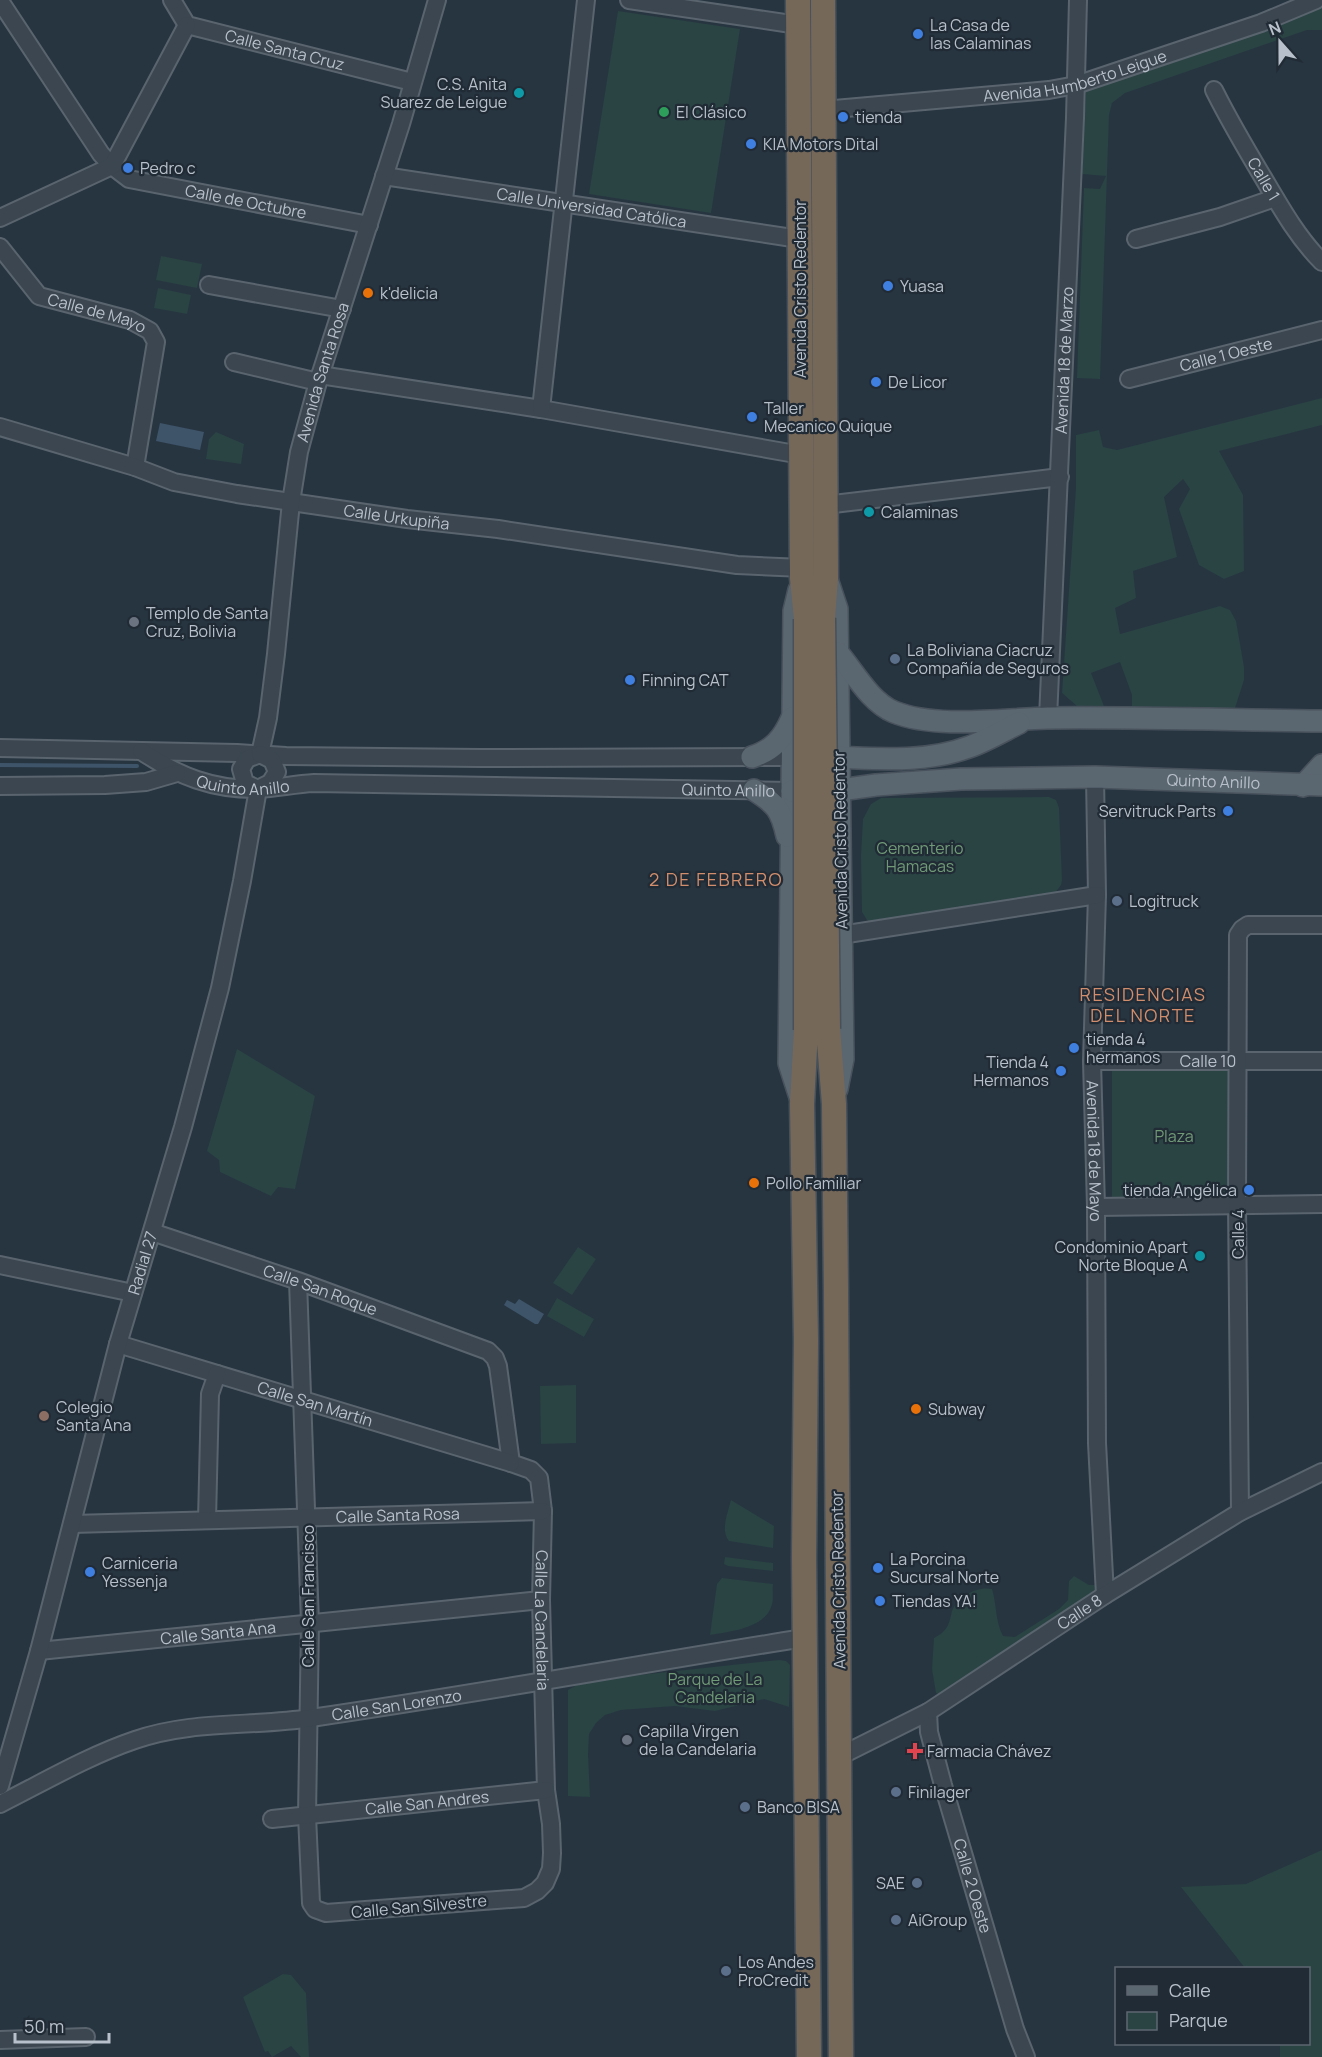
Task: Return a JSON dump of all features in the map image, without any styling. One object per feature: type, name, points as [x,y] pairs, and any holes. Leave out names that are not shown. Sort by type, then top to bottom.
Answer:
[{"type":"highway","name":"Avenida Cristo Redentor","points":[[798,0],[801,455],[814,619],[817,1029],[802,1104],[806,1341],[804,1638],[808,2057]]},
{"type":"highway","name":"Avenida Cristo Redentor","points":[[810,574],[825,505],[822,0]]},
{"type":"highway","name":"Avenida Cristo Redentor","points":[[817,1029],[834,1104],[841,2057]]},
{"type":"main road","name":"Avenida Cristo Redentor","points":[[802,1104],[789,1062],[794,611],[810,574],[837,609],[843,1059],[834,1104]]},
{"type":"main road","points":[[838,653],[871,694],[892,711],[912,717],[939,720],[1038,719]]},
{"type":"main road","points":[[793,715],[798,734],[806,746],[815,749],[824,746],[833,733],[839,713]]},
{"type":"main road","points":[[752,757],[765,753],[774,746],[783,736],[793,715]]},
{"type":"main road","name":"Quinto Anillo","points":[[792,757],[905,759],[932,757],[969,747],[1038,719],[1312,721]]},
{"type":"main road","points":[[1312,721],[1312,725],[1322,736]]},
{"type":"main road","points":[[1312,785],[1322,765]]},
{"type":"main road","name":"Quinto Anillo","points":[[792,791],[840,790],[961,779],[1095,777],[1312,785]]},
{"type":"main road","points":[[840,855],[853,807],[876,785]]},
{"type":"main road","points":[[754,790],[773,802],[777,808],[786,831],[791,857]]},
{"type":"main road","points":[[791,857],[800,826],[807,818],[816,815],[831,825],[840,855]]},
{"type":"street","points":[[0,218],[112,166],[187,26],[172,0]]},
{"type":"street","name":"Avenida Santa Rosa","points":[[260,754],[268,718],[298,452],[437,0]]},
{"type":"street","points":[[541,409],[586,0]]},
{"type":"street","points":[[629,0],[798,25]]},
{"type":"street","name":"Avenida 18 de Marzo","points":[[1038,719],[1060,477],[1078,0]]},
{"type":"street","name":"Avenida Humberto Leigue","points":[[823,110],[1049,90],[1076,85],[1261,23],[1316,0]]},
{"type":"street","name":"Calle de Octubre","points":[[0,1],[101,154],[129,179],[369,225]]},
{"type":"street","name":"Calle Santa Cruz","points":[[187,26],[412,82]]},
{"type":"street","name":"Calle 1","points":[[1214,90],[1275,198],[1307,248],[1322,262]]},
{"type":"street","name":"Calle Universidad Católica","points":[[384,176],[799,239]]},
{"type":"street","points":[[1136,239],[1220,217],[1275,198]]},
{"type":"street","name":"Calle de Mayo","points":[[0,247],[39,296],[130,321],[150,331],[156,342],[135,467]]},
{"type":"street","points":[[209,285],[342,309]]},
{"type":"street","name":"Calle 1 Oeste","points":[[1130,379],[1322,330]]},
{"type":"street","points":[[234,362],[319,379],[541,409],[801,455]]},
{"type":"street","name":"Calle Urkupiña","points":[[0,427],[135,467],[174,482],[291,502],[810,574]]},
{"type":"street","points":[[825,505],[1060,477]]},
{"type":"street","name":"Quinto Anillo","points":[[0,748],[481,758],[792,757]]},
{"type":"street","name":"Quinto Anillo","points":[[141,751],[167,769],[195,780],[258,789],[287,784],[334,783],[792,791]]},
{"type":"street","points":[[260,754],[272,760],[277,772],[270,783],[258,789],[245,783],[241,769],[247,759],[260,754]]},
{"type":"street","points":[[0,786],[105,785],[146,782],[177,773]]},
{"type":"street","name":"Avenida 18 de Mayo","points":[[1095,777],[1097,895],[1092,1061],[1096,1207],[1097,1443],[1105,1595]]},
{"type":"street","name":"Radial 27","points":[[0,1786],[39,1651],[118,1344],[189,1106],[219,988],[242,881],[258,789]]},
{"type":"street","points":[[842,934],[1097,895]]},
{"type":"street","name":"Calle 4","points":[[1240,1512],[1237,1204],[1238,935],[1248,925],[1322,925]]},
{"type":"street","name":"Calle 10","points":[[1092,1061],[1322,1061]]},
{"type":"street","points":[[1096,1207],[1322,1204]]},
{"type":"street","name":"Calle San Roque","points":[[152,1232],[298,1281],[488,1351],[495,1358],[498,1366],[511,1463]]},
{"type":"street","points":[[0,1265],[134,1293]]},
{"type":"street","name":"Calle San Francisco","points":[[298,1281],[308,1517],[310,1623],[307,1719],[310,1896],[315,1909]]},
{"type":"street","name":"Calle San Martín","points":[[118,1344],[511,1463]]},
{"type":"street","points":[[207,1520],[210,1394],[217,1374]]},
{"type":"street","name":"Calle La Candelaria","points":[[511,1463],[536,1473],[539,1478],[543,1511],[542,1600],[546,1790],[551,1824],[551,1869],[545,1883],[537,1891],[524,1898]]},
{"type":"street","name":"Calle 8","points":[[840,1756],[928,1712],[1105,1595],[1240,1512],[1322,1472]]},
{"type":"street","name":"Calle Santa Rosa","points":[[72,1524],[543,1511]]},
{"type":"street","name":"Calle Santa Ana","points":[[39,1651],[542,1600]]},
{"type":"street","name":"Calle San Lorenzo","points":[[0,1804],[104,1752],[137,1739],[171,1730],[217,1724],[307,1719],[804,1638]]},
{"type":"street","name":"Calle 2 Oeste","points":[[928,1712],[930,1732],[951,1815],[1015,2029],[1026,2057]]},
{"type":"street","name":"Calle San Andres","points":[[272,1819],[546,1790]]},
{"type":"street","name":"Calle San Silvestre","points":[[315,1909],[326,1913],[524,1898]]},
{"type":"street","points":[[0,2040],[86,2037]]},
{"type":"green space","points":[[1322,4],[1322,30],[1307,30],[1125,93],[1112,103],[1109,115],[1100,379],[1077,378],[1084,188],[1100,189],[1106,176],[1082,174],[1086,87]]},
{"type":"green space","name":"El Clásico","points":[[618,11],[740,29],[711,213],[589,194]]},
{"type":"green space","points":[[161,256],[202,264],[197,288],[156,280]]},
{"type":"green space","points":[[158,288],[191,295],[187,314],[154,308]]},
{"type":"green space","points":[[1322,398],[1322,425],[1219,451],[1243,495],[1244,571],[1224,579],[1199,565],[1179,509],[1190,489],[1183,479],[1164,497],[1177,557],[1133,571],[1136,598],[1115,608],[1120,634],[1220,606],[1230,610],[1236,621],[1244,667],[1244,680],[1235,708],[1132,708],[1132,695],[1120,662],[1091,673],[1104,706],[1101,708],[1078,707],[1062,693],[1076,488],[1076,435],[1099,430],[1103,447],[1117,450]]},
{"type":"green space","points":[[216,432],[244,444],[241,464],[206,459],[209,439]]},
{"type":"green space","name":"Cementerio Hamacas","points":[[1049,797],[1056,800],[1059,808],[1062,880],[1055,893],[874,925],[867,920],[862,912],[861,855],[863,819],[871,804],[881,798]]},
{"type":"green space","points":[[237,1049],[315,1096],[295,1189],[278,1187],[271,1196],[220,1172],[219,1160],[207,1151]]},
{"type":"green space","name":"Plaza","points":[[1112,1071],[1236,1071],[1235,1192],[1221,1200],[1112,1199]]},
{"type":"green space","points":[[578,1247],[596,1259],[572,1295],[553,1283]]},
{"type":"green space","points":[[557,1298],[594,1319],[584,1337],[547,1316]]},
{"type":"green space","points":[[576,1385],[576,1443],[541,1444],[540,1386]]},
{"type":"green space","points":[[731,1500],[774,1526],[773,1548],[729,1541],[725,1527]]},
{"type":"green space","points":[[725,1557],[773,1563],[773,1571],[728,1566],[724,1564]]},
{"type":"green space","points":[[1074,1576],[1089,1585],[1097,1585],[1099,1589],[1095,1598],[942,1696],[936,1693],[932,1669],[934,1638],[945,1629],[952,1611],[963,1597],[980,1589],[992,1589],[1003,1636],[1015,1637],[1059,1609],[1068,1600],[1069,1581]]},
{"type":"green space","points":[[722,1578],[773,1584],[773,1602],[769,1612],[755,1624],[710,1635],[717,1584]]},
{"type":"green space","name":"Parque de La Candelaria","points":[[786,1661],[790,1665],[789,1707],[764,1699],[715,1711],[675,1706],[621,1710],[605,1715],[589,1734],[590,1797],[568,1796],[568,1690],[584,1681]]},
{"type":"green space","points":[[1322,1850],[1322,2057],[1280,2057],[1280,2045],[1310,2045],[1310,1967],[1244,1967],[1181,1887],[1246,1884]]},
{"type":"green space","points":[[283,1974],[291,1975],[306,1993],[309,2057],[301,2057],[291,2046],[272,2057],[268,2051],[265,2052],[243,1997]]},
{"type":"water","points":[[160,423],[204,432],[200,450],[156,441]]},
{"type":"water","points":[[519,1299],[544,1314],[538,1324],[504,1305],[507,1300],[515,1304]]},
{"type":"waterway","points":[[0,765],[137,766]]},
{"type":"place","name":"La Casa de las Calaminas","points":[[918,34]]},
{"type":"place","name":"C.S. Anita Suarez de Leigue","points":[[519,93]]},
{"type":"place","name":"El Clásico","points":[[664,112]]},
{"type":"place","name":"tienda","points":[[843,117]]},
{"type":"place","name":"KIA Motors Dital","points":[[751,144]]},
{"type":"place","name":"Pedro c","points":[[128,168]]},
{"type":"place","name":"Yuasa","points":[[888,286]]},
{"type":"place","name":"k'delicia","points":[[368,293]]},
{"type":"place","name":"De Licor","points":[[876,382]]},
{"type":"place","name":"Taller Mecanico Quique","points":[[752,417]]},
{"type":"place","name":"Calaminas","points":[[869,512]]},
{"type":"place","name":"Templo de Santa Cruz, Bolivia","points":[[134,622]]},
{"type":"place","name":"La Boliviana Ciacruz Compañía de Seguros","points":[[895,659]]},
{"type":"place","name":"Finning CAT","points":[[630,680]]},
{"type":"place","name":"Servitruck Parts","points":[[1228,811]]},
{"type":"place","name":"Logitruck","points":[[1117,901]]},
{"type":"place","name":"tienda 4 hermanos","points":[[1074,1048]]},
{"type":"place","name":"Tienda 4 Hermanos","points":[[1061,1071]]},
{"type":"place","name":"Pollo Familiar","points":[[754,1183]]},
{"type":"place","name":"tienda Angélica","points":[[1249,1190]]},
{"type":"place","name":"Condominio Apart Norte Bloque A","points":[[1200,1256]]},
{"type":"place","name":"Subway","points":[[916,1409]]},
{"type":"place","name":"Colegio Santa Ana","points":[[44,1416]]},
{"type":"place","name":"La Porcina Sucursal Norte","points":[[878,1568]]},
{"type":"place","name":"Carniceria Yessenja","points":[[90,1572]]},
{"type":"place","name":"Tiendas YA!","points":[[880,1601]]},
{"type":"place","name":"Capilla Virgen de la Candelaria","points":[[627,1740]]},
{"type":"place","name":"Farmacia Chávez","points":[[915,1751]]},
{"type":"place","name":"Finilager","points":[[896,1792]]},
{"type":"place","name":"Banco BISA","points":[[745,1807]]},
{"type":"place","name":"SAE","points":[[917,1883]]},
{"type":"place","name":"AiGroup","points":[[896,1920]]},
{"type":"place","name":"Los Andes ProCredit","points":[[726,1971]]},
{"type":"district","name":"2 DE FEBRERO","points":[[716,880]]},
{"type":"district","name":"RESIDENCIAS DEL NORTE","points":[[1143,1005]]}]
